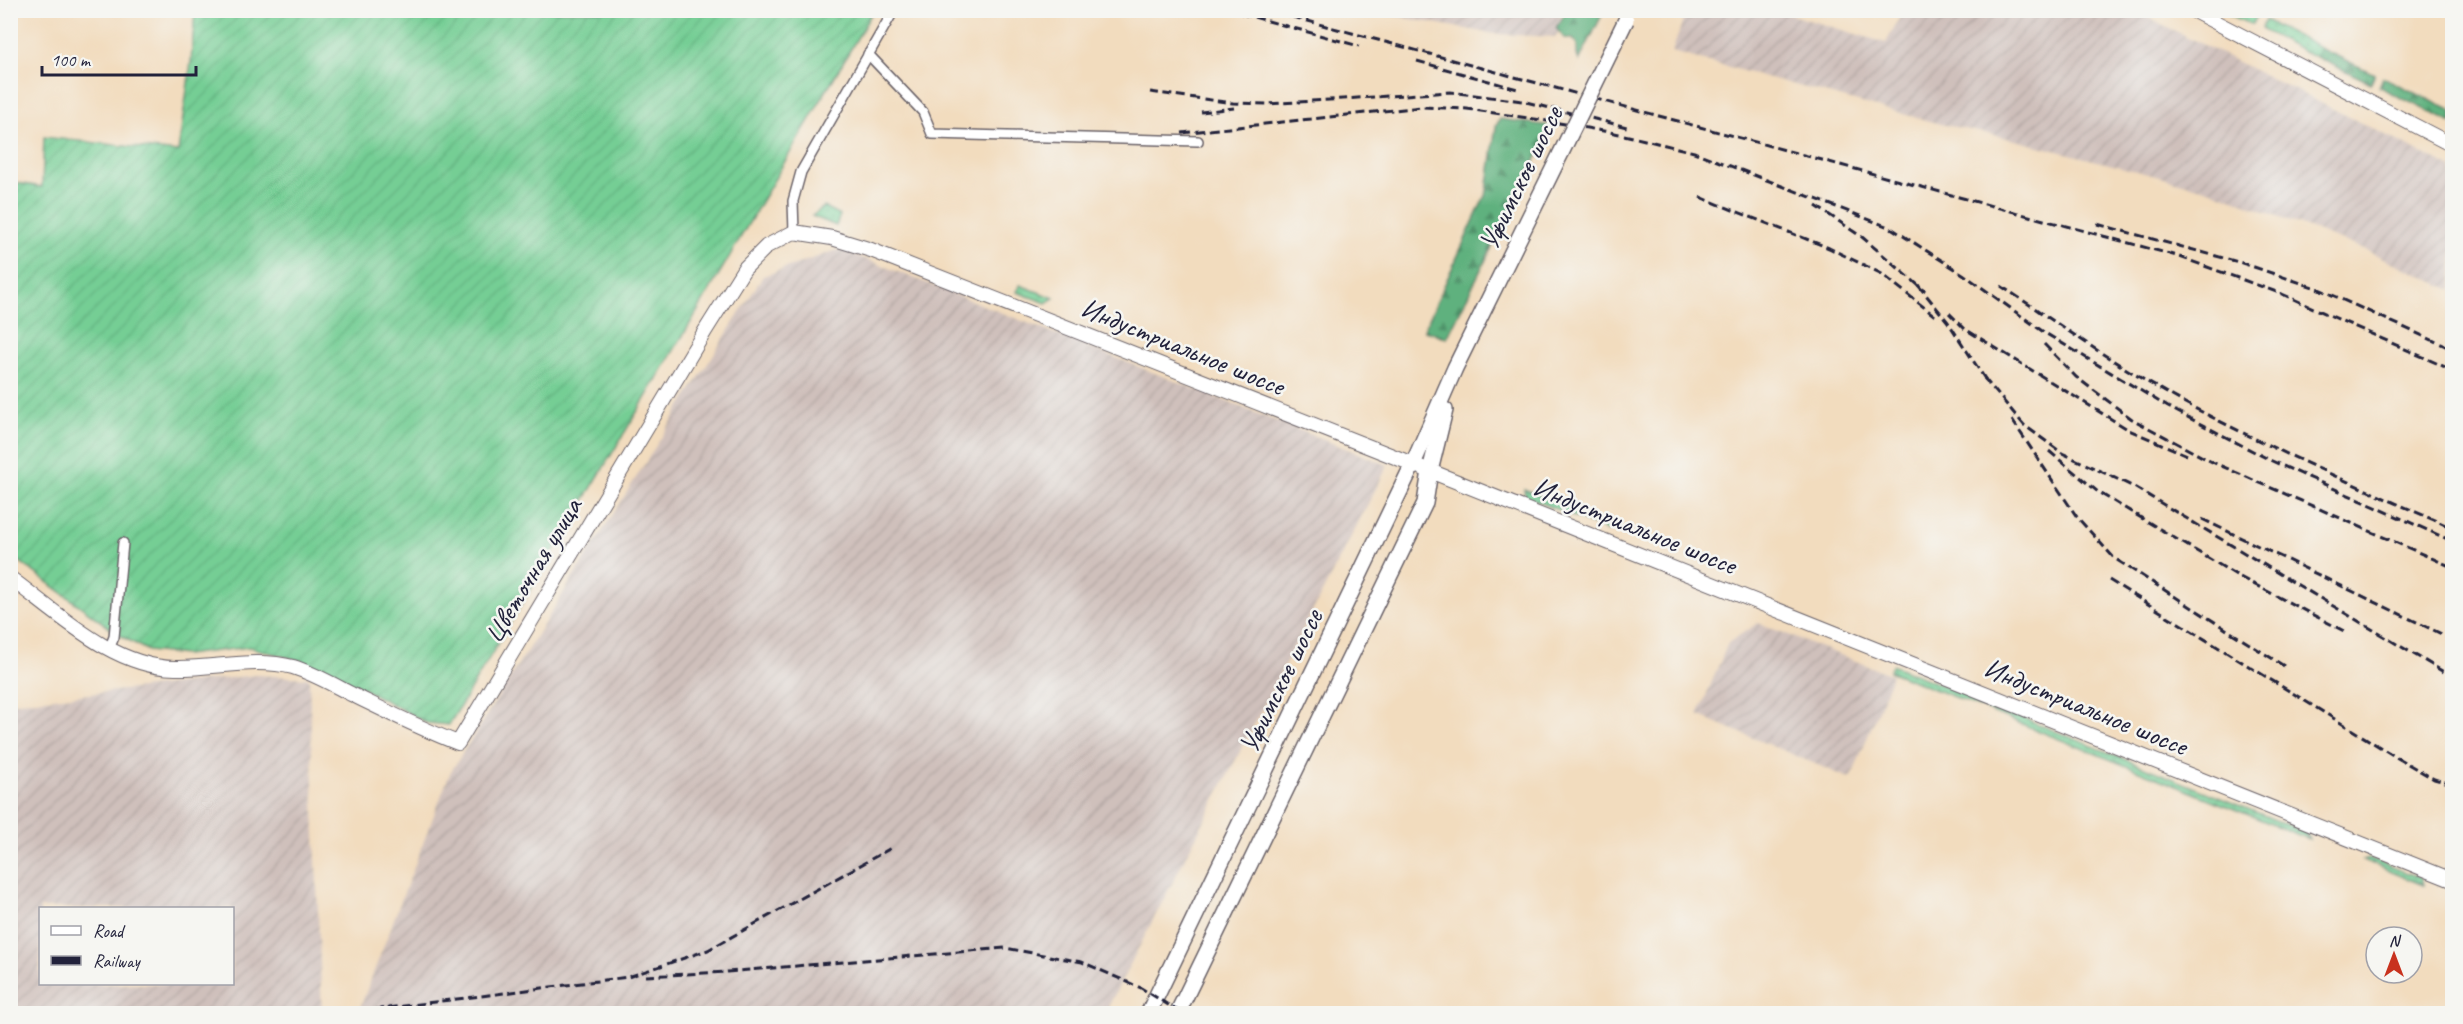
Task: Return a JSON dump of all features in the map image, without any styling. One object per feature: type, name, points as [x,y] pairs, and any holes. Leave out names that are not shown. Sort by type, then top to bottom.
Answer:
[{"type":"main road","name":"Уфимское шоссе","points":[[1148,1014],[1413,464],[1455,368],[1628,15]]},
{"type":"main road","name":"Уфимское шоссе","points":[[1178,1014],[1425,503],[1430,471],[1455,368]]},
{"type":"street","points":[[794,232],[793,201],[801,172],[894,10]]},
{"type":"street","points":[[2192,10],[2452,145]]},
{"type":"street","points":[[868,54],[923,112],[932,134],[1198,141]]},
{"type":"street","name":"Индустриальное шоссе","points":[[794,232],[832,238],[871,250],[1413,464],[2452,880]]},
{"type":"street","name":"Цветочная улица","points":[[10,578],[109,649],[134,662],[159,668],[203,668],[263,663],[297,668],[413,725],[458,743],[705,330],[744,269],[767,246],[794,232]]},
{"type":"street","points":[[109,649],[114,637],[123,543]]},
{"type":"shaded area","points":[[1551,10],[1563,17],[1556,37],[1494,34],[1366,11]]},
{"type":"shaded area","points":[[1687,10],[1778,11],[1886,43],[1903,11],[2135,11],[2452,168],[2452,290],[2366,250],[2210,190],[2003,137],[1940,124],[1672,52]]},
{"type":"shaded area","points":[[840,249],[1388,465],[1105,1013],[358,1013],[450,773],[763,276]]},
{"type":"shaded area","points":[[1758,623],[1892,675],[1851,779],[1698,715],[1728,643]]},
{"type":"shaded area","points":[[256,675],[309,678],[322,1013],[11,1013],[10,703]]},
{"type":"green space","points":[[195,11],[873,11],[694,317],[449,725],[427,723],[364,689],[301,661],[249,647],[185,655],[148,651],[118,634],[11,555],[11,182],[42,187],[44,137],[178,152],[191,62]]},
{"type":"green space","points":[[1566,11],[1604,11],[1579,61],[1577,44],[1573,39],[1564,38],[1556,28]]},
{"type":"green space","points":[[2222,11],[2247,11],[2257,16],[2253,24],[2249,24]]},
{"type":"green space","points":[[2265,20],[2320,48],[2316,57],[2264,31],[2262,27]]},
{"type":"green space","points":[[2320,48],[2375,74],[2371,83],[2316,57]]},
{"type":"green space","points":[[2383,77],[2452,111],[2452,123],[2379,87]]},
{"type":"green space","points":[[1500,119],[1552,126],[1447,338],[1424,330],[1487,191],[1496,126]]},
{"type":"green space","points":[[824,207],[840,215],[836,226],[812,216]]},
{"type":"green space","points":[[1020,285],[1054,298],[1046,303],[1017,292]]},
{"type":"green space","points":[[1524,489],[1615,527],[1610,531],[1606,530],[1525,496]]},
{"type":"green space","points":[[1892,665],[2305,832],[2309,839],[1889,671]]},
{"type":"green space","points":[[2369,858],[2421,878],[2423,885],[2363,860]]},
{"type":"tram line","points":[[1840,10],[1873,14],[1882,10]]},
{"type":"railway","points":[[1228,10],[1359,46]]},
{"type":"railway","points":[[1267,10],[2177,256],[2282,294],[2452,370]]},
{"type":"railway","points":[[1417,61],[1521,90]]},
{"type":"railway","points":[[1150,92],[1233,103],[1267,104],[1450,92],[1522,101],[1631,128]]},
{"type":"railway","points":[[1182,133],[1421,107],[1467,109],[1548,121],[1620,134],[1694,152],[1891,228],[1963,274],[2045,333],[2168,407],[2272,461],[2452,541]]},
{"type":"railway","points":[[1201,112],[1234,108]]},
{"type":"railway","points":[[1700,197],[1829,248],[1882,274],[1935,316]]},
{"type":"railway","points":[[1816,206],[1862,237],[1925,291]]},
{"type":"railway","points":[[2097,224],[2242,263],[2319,289],[2452,349]]},
{"type":"railway","points":[[1918,285],[1948,322],[1989,385]]},
{"type":"railway","points":[[2001,286],[2123,367],[2200,411],[2307,463],[2452,528]]},
{"type":"railway","points":[[1949,313],[1965,329],[2129,430],[2187,455]]},
{"type":"railway","points":[[2044,344],[2076,377],[2132,419],[2210,461],[2452,567]]},
{"type":"railway","points":[[1984,378],[2024,425],[2062,453],[2134,487],[2452,677]]},
{"type":"railway","points":[[2012,420],[2077,517],[2114,558],[2284,666]]},
{"type":"railway","points":[[2049,451],[2098,492],[2238,576],[2344,631]]},
{"type":"railway","points":[[2202,519],[2452,639]]},
{"type":"railway","points":[[2109,580],[2401,760],[2434,779],[2452,784]]},
{"type":"railway","points":[[307,1014],[380,1009],[628,977],[708,950],[891,848]]},
{"type":"railway","points":[[646,976],[726,972],[1005,948],[1082,962],[1141,988],[1183,1014]]}]
